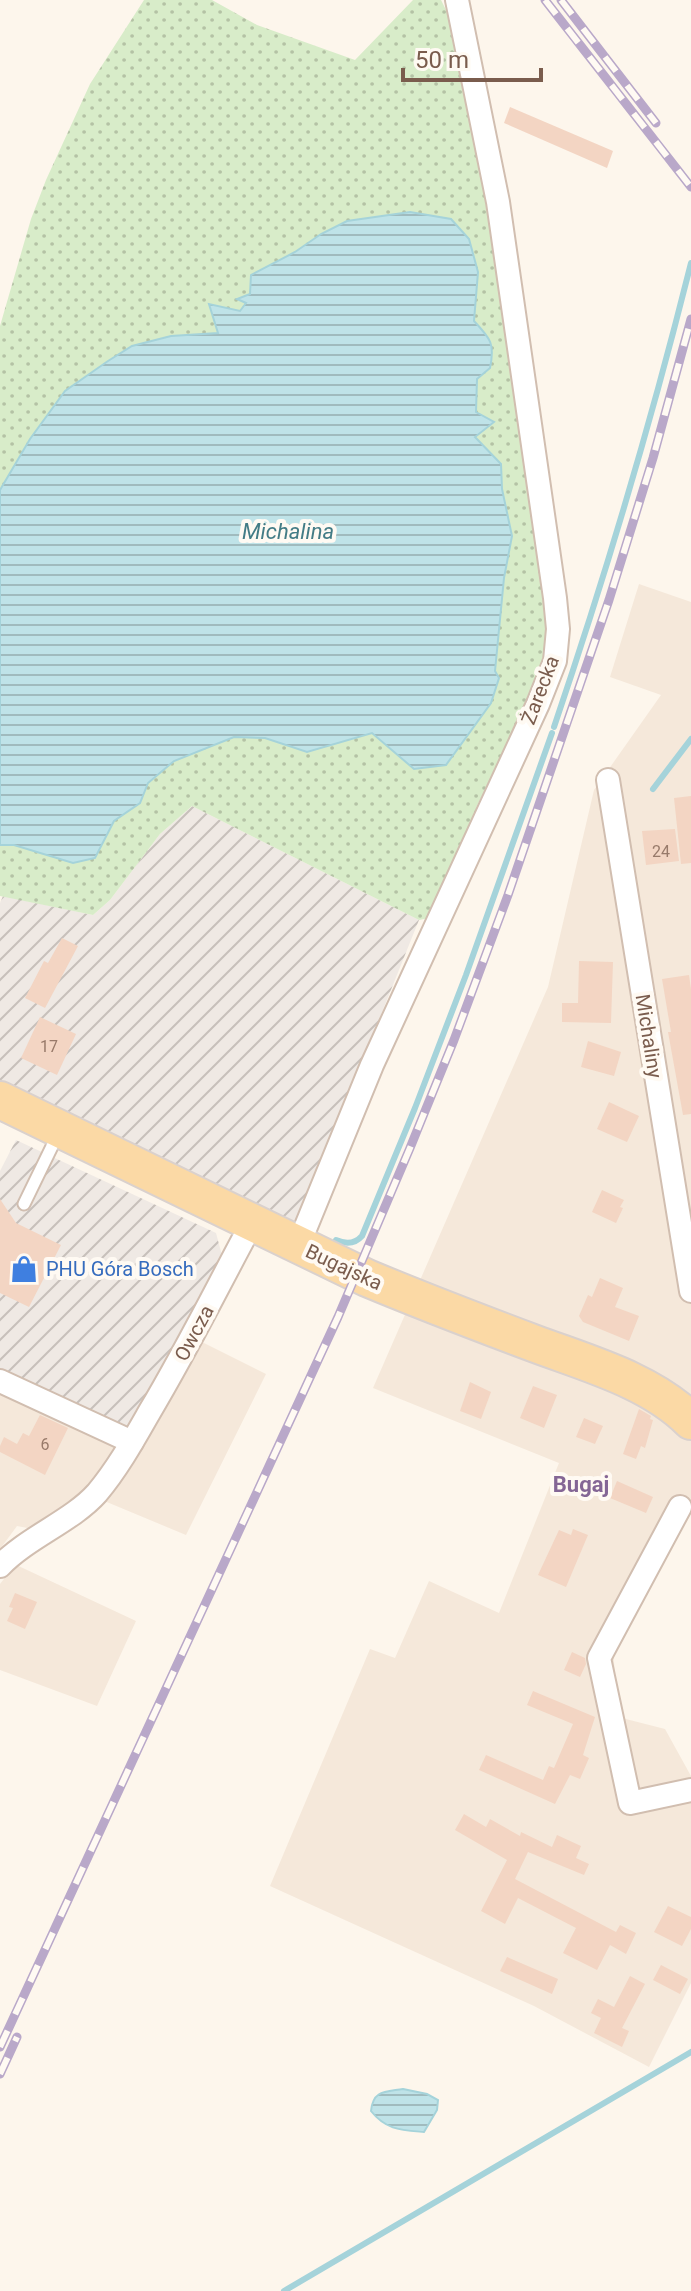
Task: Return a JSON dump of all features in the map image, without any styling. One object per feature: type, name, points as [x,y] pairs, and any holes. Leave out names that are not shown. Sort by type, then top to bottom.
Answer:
[{"type":"main road","name":"Bugajska","points":[[0,1100],[298,1246],[417,1299],[642,1387],[690,1418]]},
{"type":"street","name":"Żarecka","points":[[298,1246],[372,1065],[555,661],[558,629],[555,598],[498,202],[457,0]]},
{"type":"street","name":"Michaliny","points":[[608,780],[691,1291]]},
{"type":"street","name":"Owcza","points":[[0,1566],[27,1543],[80,1508],[115,1470],[192,1340],[252,1223]]},
{"type":"street","points":[[0,1381],[132,1442]]},
{"type":"street","points":[[680,1507],[599,1658],[630,1803],[691,1790]]},
{"type":"lane","points":[[24,1204],[61,1129]]},
{"type":"shaded area","points":[[639,584],[691,602],[691,1514],[613,1648],[618,1717],[665,1729],[691,1776],[691,1983],[649,2067],[534,2006],[270,1886],[370,1649],[395,1658],[429,1581],[499,1613],[559,1463],[373,1388],[548,987],[594,790],[661,695],[610,677]]},
{"type":"shaded area","points":[[192,806],[419,920],[299,1219],[294,1224],[0,1083],[0,903],[3,896],[93,915],[110,900],[160,834]]},
{"type":"shaded area","points":[[16,1140],[216,1233],[224,1263],[127,1429],[0,1374],[0,1171]]},
{"type":"shaded area","points":[[202,1342],[266,1374],[186,1535],[102,1500],[135,1456]]},
{"type":"shaded area","points":[[0,1386],[120,1445],[96,1485],[33,1529],[17,1526],[0,1549]]},
{"type":"shaded area","points":[[10,1562],[136,1621],[97,1706],[0,1670],[0,1584]]},
{"type":"green space","points":[[144,0],[212,0],[257,25],[355,60],[413,0],[441,0],[455,28],[494,212],[533,477],[550,654],[476,808],[487,814],[440,916],[419,920],[192,806],[160,834],[110,900],[93,915],[0,896],[0,326],[31,219],[46,180],[90,84]]},
{"type":"water","name":"Michalina","points":[[410,212],[451,219],[469,239],[478,272],[474,321],[488,337],[492,347],[490,368],[477,379],[476,412],[494,422],[475,437],[501,464],[502,489],[512,536],[504,578],[495,671],[499,678],[491,703],[446,765],[414,769],[372,733],[307,752],[265,738],[234,737],[174,761],[148,783],[140,803],[114,821],[95,858],[73,863],[14,845],[0,845],[0,490],[30,439],[65,391],[132,346],[171,336],[218,333],[209,304],[240,311],[246,303],[237,299],[250,294],[251,275],[347,221]]},
{"type":"water","points":[[403,2089],[427,2094],[438,2100],[437,2110],[424,2132],[388,2125],[371,2111],[377,2096]]},
{"type":"building","points":[[510,107],[613,151],[607,168],[504,123]]},
{"type":"building","points":[[691,796],[691,863],[681,864],[674,798]]},
{"type":"building","points":[[675,829],[679,861],[646,865],[642,831]]},
{"type":"building","points":[[62,938],[78,946],[45,1008],[25,998],[44,961],[48,963]]},
{"type":"building","points":[[579,961],[613,962],[611,1023],[562,1022],[562,1003],[578,1003]]},
{"type":"building","points":[[689,975],[691,1114],[683,1115],[662,979]]},
{"type":"building","points":[[40,1017],[76,1034],[57,1075],[21,1058]]},
{"type":"building","points":[[588,1041],[621,1052],[614,1076],[581,1067]]},
{"type":"building","points":[[609,1102],[639,1116],[627,1142],[597,1129]]},
{"type":"building","points":[[602,1190],[624,1200],[616,1223],[592,1212]]},
{"type":"building","name":"PHU Góra Bosch","points":[[0,1199],[16,1223],[61,1245],[29,1307],[0,1293]]},
{"type":"building","points":[[600,1278],[623,1288],[615,1307],[639,1316],[629,1341],[583,1322],[579,1316]]},
{"type":"building","points":[[470,1382],[491,1392],[481,1419],[460,1411]]},
{"type":"building","points":[[533,1386],[557,1395],[544,1428],[520,1418]]},
{"type":"building","points":[[639,1409],[653,1420],[645,1448],[641,1446],[636,1459],[623,1454]]},
{"type":"building","points":[[40,1415],[68,1428],[45,1475],[0,1452],[4,1437],[17,1444],[23,1433],[29,1436]]},
{"type":"building","points":[[584,1418],[603,1426],[595,1444],[576,1437]]},
{"type":"building","points":[[617,1481],[653,1497],[646,1513],[610,1498]]},
{"type":"building","points":[[573,1529],[588,1535],[566,1587],[538,1575],[559,1530],[571,1535]]},
{"type":"building","points":[[15,1593],[37,1602],[25,1629],[7,1621]]},
{"type":"building","points":[[572,1652],[585,1658],[586,1664],[580,1677],[564,1670]]},
{"type":"building","points":[[533,1691],[595,1717],[583,1755],[589,1758],[580,1779],[570,1775],[555,1804],[479,1770],[486,1755],[543,1780],[549,1766],[554,1768],[573,1724],[527,1705]]},
{"type":"building","points":[[464,1814],[486,1827],[490,1819],[520,1836],[521,1832],[552,1847],[557,1835],[581,1846],[576,1858],[589,1864],[584,1875],[528,1852],[515,1879],[616,1932],[620,1925],[636,1933],[626,1954],[610,1945],[597,1970],[563,1953],[576,1928],[518,1898],[505,1924],[481,1911],[507,1860],[455,1830]]},
{"type":"building","points":[[668,1906],[691,1917],[691,1929],[682,1946],[654,1932]]},
{"type":"building","points":[[507,1957],[558,1979],[552,1994],[500,1971]]},
{"type":"building","points":[[661,1965],[688,1979],[680,1994],[653,1980]]},
{"type":"building","points":[[630,1976],[645,1984],[622,2028],[629,2031],[622,2047],[594,2033],[601,2018],[591,2013],[598,1999],[614,2007]]},
{"type":"waterway","points":[[554,727],[627,496],[691,263]]},
{"type":"waterway","points":[[336,1240],[349,1243],[362,1236],[466,975],[552,733]]},
{"type":"waterway","points":[[653,789],[691,739]]},
{"type":"waterway","points":[[284,2291],[691,2052]]},
{"type":"railway","points":[[545,0],[691,187]]},
{"type":"railway","points":[[561,0],[656,123]]},
{"type":"railway","points":[[0,2047],[338,1317],[454,1040],[508,895],[609,600],[653,458],[691,319]]},
{"type":"railway","points":[[0,2074],[17,2037]]},
{"type":"place","name":"PHU Góra Bosch","points":[[24,1269]]},
{"type":"district","name":"Bugaj","points":[[581,1484]]}]
